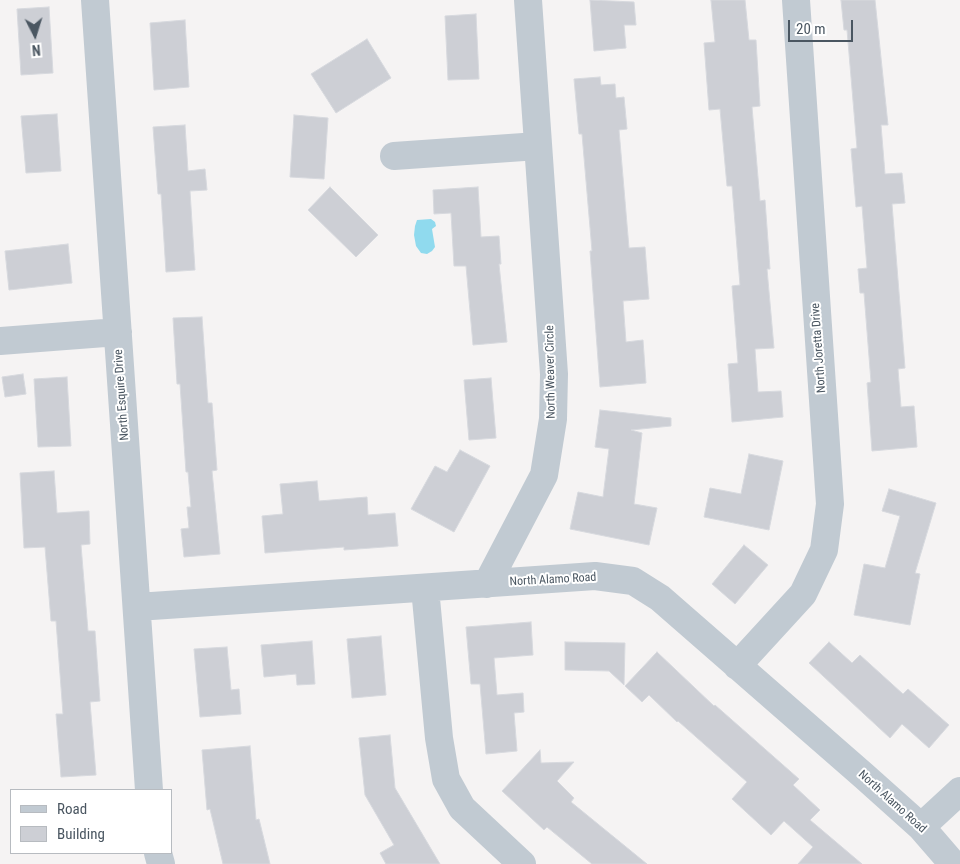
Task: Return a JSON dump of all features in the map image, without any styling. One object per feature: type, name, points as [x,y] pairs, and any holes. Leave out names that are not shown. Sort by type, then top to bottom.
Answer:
[{"type":"street","name":"North Esquire Drive","points":[[96,0],[149,789]]},
{"type":"street","name":"North Weaver Circle","points":[[487,584],[544,475],[553,419],[554,374],[528,0]]},
{"type":"street","name":"North Joretta Drive","points":[[737,666],[802,594],[824,550],[830,504],[796,0]]},
{"type":"street","points":[[394,156],[538,146]]},
{"type":"street","points":[[0,341],[118,332]]},
{"type":"street","name":"North Alamo Road","points":[[136,607],[595,576],[633,582],[660,598],[921,827],[953,864]]},
{"type":"street","points":[[425,588],[439,738],[446,779],[462,808],[522,864]]},
{"type":"street","points":[[921,827],[960,791]]},
{"type":"water","points":[[431,219],[435,222],[436,226],[432,229],[435,247],[427,254],[421,253],[416,246],[415,226],[417,220]]},
{"type":"building","points":[[590,0],[634,2],[636,25],[624,25],[626,48],[594,51]]},
{"type":"building","points":[[711,0],[745,0],[749,40],[756,40],[760,106],[752,107],[760,201],[765,200],[770,269],[767,269],[774,348],[755,349],[758,392],[781,391],[783,417],[732,422],[728,364],[738,363],[732,286],[740,285],[732,186],[727,186],[720,109],[709,110],[704,43],[715,42]]},
{"type":"building","points":[[841,0],[875,0],[888,125],[881,125],[885,174],[902,173],[905,203],[892,204],[905,368],[898,369],[901,407],[914,406],[917,447],[872,451],[867,383],[871,382],[864,293],[860,293],[858,269],[867,268],[862,206],[856,207],[851,149],[857,148],[847,30],[844,30]]},
{"type":"building","points":[[49,7],[53,73],[21,75],[17,9]]},
{"type":"building","points":[[476,14],[479,79],[448,80],[445,16]]},
{"type":"building","points":[[185,20],[189,87],[154,90],[150,23]]},
{"type":"building","points":[[367,39],[391,78],[336,113],[311,74]]},
{"type":"building","points":[[600,77],[601,85],[615,84],[616,98],[624,97],[627,129],[619,130],[629,248],[645,247],[649,299],[623,301],[626,342],[643,340],[646,383],[600,387],[590,251],[592,251],[582,134],[579,134],[574,79]]},
{"type":"building","points":[[57,114],[61,171],[26,173],[21,116]]},
{"type":"building","points":[[294,115],[328,118],[324,179],[290,177]]},
{"type":"building","points":[[185,125],[188,171],[205,169],[207,190],[190,191],[195,270],[166,272],[161,194],[158,194],[153,127]]},
{"type":"building","points":[[330,187],[378,235],[356,257],[308,210]]},
{"type":"building","points":[[478,187],[481,237],[499,236],[501,264],[499,264],[507,342],[473,345],[466,266],[454,266],[451,213],[434,214],[433,190]]},
{"type":"building","points":[[68,244],[72,283],[9,290],[5,251]]},
{"type":"building","points":[[202,317],[208,403],[212,403],[217,470],[212,471],[220,554],[184,557],[181,529],[189,528],[187,507],[191,507],[188,472],[186,472],[180,384],[177,384],[173,318]]},
{"type":"building","points":[[23,374],[26,394],[5,397],[2,377]]},
{"type":"building","points":[[67,377],[71,446],[38,447],[34,379]]},
{"type":"building","points":[[491,378],[496,438],[469,440],[464,380]]},
{"type":"building","points":[[600,410],[671,418],[671,426],[631,430],[642,433],[634,504],[657,508],[649,545],[570,529],[578,492],[603,497],[609,449],[595,447]]},
{"type":"building","points":[[460,450],[490,466],[454,532],[411,509],[435,466],[447,472]]},
{"type":"building","points":[[749,454],[783,461],[769,530],[704,517],[710,488],[741,494]]},
{"type":"building","points":[[54,471],[57,513],[89,511],[90,544],[81,545],[88,631],[95,631],[100,701],[90,702],[96,775],[61,777],[56,714],[63,714],[56,621],[51,621],[45,547],[24,548],[20,473]]},
{"type":"building","points":[[317,481],[319,501],[367,497],[368,515],[395,513],[398,546],[344,550],[344,547],[265,553],[262,516],[283,514],[280,484]]},
{"type":"building","points":[[889,489],[936,503],[915,573],[920,574],[910,625],[854,615],[864,564],[885,568],[900,516],[882,511]]},
{"type":"building","points":[[744,545],[768,565],[735,604],[712,584]]},
{"type":"building","points":[[531,622],[533,655],[494,658],[497,695],[523,693],[524,712],[514,713],[517,751],[486,754],[480,684],[471,684],[466,627]]},
{"type":"building","points":[[381,636],[386,695],[352,698],[347,639]]},
{"type":"building","points":[[312,641],[315,684],[297,685],[296,674],[264,677],[261,645]]},
{"type":"building","points":[[565,642],[625,643],[624,685],[609,671],[565,670]]},
{"type":"building","points":[[829,642],[852,663],[860,655],[903,694],[908,689],[949,725],[929,748],[902,724],[890,738],[809,663]]},
{"type":"building","points":[[227,647],[231,690],[239,689],[241,714],[200,717],[194,649]]},
{"type":"building","points":[[657,652],[714,706],[799,779],[793,785],[820,810],[810,820],[862,864],[798,864],[813,847],[784,821],[771,835],[732,799],[747,782],[677,722],[649,695],[642,702],[625,686]]},
{"type":"building","points":[[390,735],[395,788],[440,864],[386,864],[380,853],[394,845],[365,795],[359,738]]},
{"type":"building","points":[[250,746],[256,820],[259,819],[270,864],[223,864],[210,809],[207,810],[202,750]]},
{"type":"building","points":[[540,750],[541,763],[574,762],[557,781],[574,798],[571,802],[647,864],[592,864],[547,827],[544,830],[502,791]]}]
